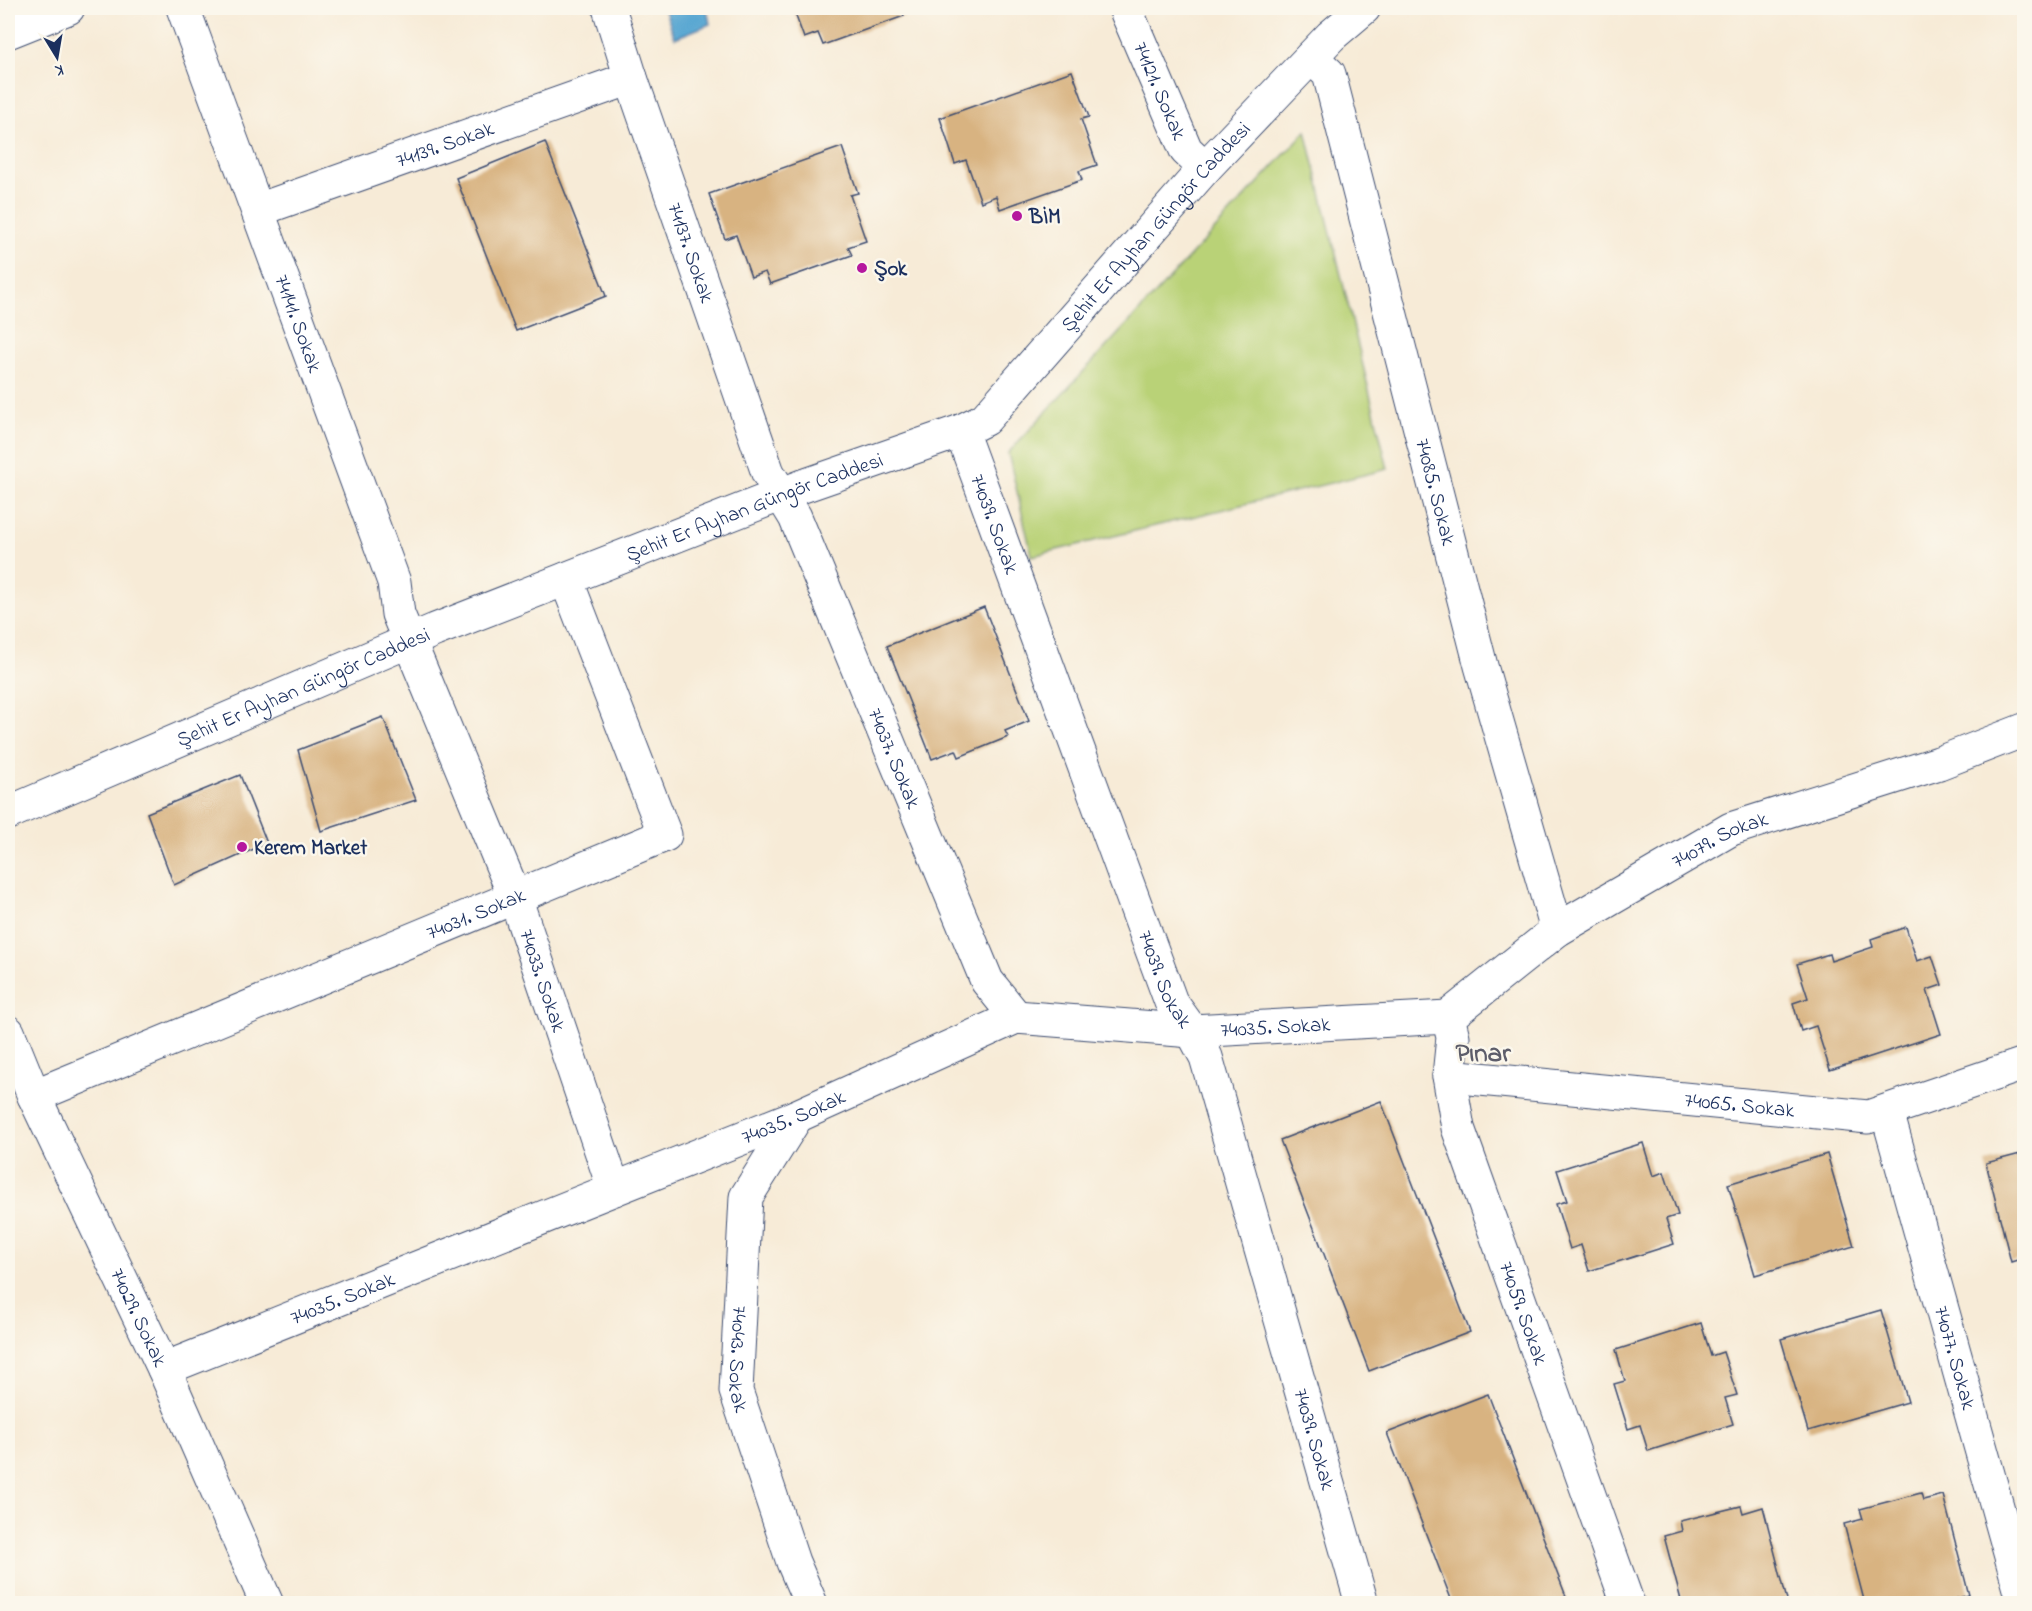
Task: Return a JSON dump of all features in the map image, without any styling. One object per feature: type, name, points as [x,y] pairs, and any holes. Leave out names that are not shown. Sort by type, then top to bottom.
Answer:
[{"type":"street","points":[[8,32],[68,8]]},
{"type":"street","name":"74141. Sokak","points":[[183,8],[394,582],[398,614],[409,641]]},
{"type":"street","name":"74137. Sokak","points":[[609,8],[631,78],[768,473],[782,494]]},
{"type":"street","name":"74121. Sokak","points":[[1125,8],[1186,150],[1205,168]]},
{"type":"street","name":"Şehit Er Ayhan Güngör Caddesi","points":[[8,813],[409,641],[782,494],[961,431],[985,419],[1205,168],[1331,36],[1364,8]]},
{"type":"street","name":"74085. Sokak","points":[[1311,57],[1329,74],[1480,666],[1557,930]]},
{"type":"street","name":"74139. Sokak","points":[[258,210],[631,78]]},
{"type":"street","name":"74039. Sokak","points":[[961,431],[1171,1002],[1192,1031],[1206,1057],[1362,1604]]},
{"type":"street","name":"74037. Sokak","points":[[782,494],[795,517],[987,981],[1016,1017]]},
{"type":"street","name":"74031. Sokak","points":[[22,1083],[515,897],[665,835],[567,579]]},
{"type":"street","name":"74033. Sokak","points":[[409,641],[515,897],[614,1189]]},
{"type":"street","name":"74079. Sokak","points":[[1448,1017],[1557,930],[1731,829],[1939,763],[2025,730]]},
{"type":"street","name":"74035. Sokak","points":[[164,1369],[797,1116],[1016,1017],[1192,1031],[1448,1017]]},
{"type":"street","name":"74059. Sokak","points":[[1448,1017],[1453,1037],[1449,1076],[1458,1128],[1628,1604]]},
{"type":"street","name":"74029. Sokak","points":[[8,1032],[22,1083],[164,1369],[267,1604]]},
{"type":"street","name":"74065. Sokak","points":[[1449,1076],[1868,1117],[2025,1064]]},
{"type":"street","name":"74077. Sokak","points":[[1887,1112],[2025,1603]]},
{"type":"street","name":"74043. Sokak","points":[[797,1116],[746,1197],[736,1391],[794,1562],[811,1604]]},
{"type":"green space","points":[[1306,131],[1388,469],[1032,556],[1008,453]]},
{"type":"water","points":[[664,8],[707,8],[710,24],[675,38]]},
{"type":"building","points":[[793,8],[902,8],[904,16],[823,45],[818,33],[804,38]]},
{"type":"building","points":[[1072,71],[1089,117],[1081,119],[1097,165],[1079,171],[1082,180],[1000,209],[996,196],[981,202],[966,160],[955,164],[940,118]]},
{"type":"building","points":[[545,142],[606,296],[516,331],[456,178]]},
{"type":"building","points":[[842,147],[858,193],[850,195],[866,241],[848,247],[852,255],[770,284],[765,272],[751,277],[736,235],[725,239],[709,194]]},
{"type":"building","points":[[984,607],[1029,721],[1005,731],[1008,737],[959,757],[956,750],[932,759],[887,646]]},
{"type":"building","points":[[383,717],[416,800],[321,831],[298,750]]},
{"type":"building","points":[[240,775],[267,843],[174,885],[147,813]]},
{"type":"building","points":[[1906,927],[1917,961],[1932,956],[1942,985],[1927,990],[1941,1034],[1830,1070],[1816,1026],[1801,1031],[1793,1003],[1808,998],[1797,964],[1829,954],[1831,961],[1873,947],[1871,939]]},
{"type":"building","points":[[1381,1101],[1470,1332],[1369,1371],[1280,1140]]},
{"type":"building","points":[[1643,1143],[1653,1176],[1664,1172],[1678,1215],[1666,1219],[1674,1244],[1589,1271],[1581,1245],[1570,1249],[1556,1204],[1567,1201],[1557,1170]]},
{"type":"building","points":[[2024,1153],[2024,1258],[2011,1262],[1986,1163]]},
{"type":"building","points":[[1827,1154],[1854,1246],[1755,1275],[1728,1184]]},
{"type":"building","points":[[1881,1310],[1908,1402],[1808,1431],[1781,1339]]},
{"type":"building","points":[[1701,1323],[1711,1356],[1723,1352],[1737,1395],[1725,1398],[1733,1424],[1648,1451],[1640,1425],[1628,1429],[1614,1384],[1625,1381],[1616,1350]]},
{"type":"building","points":[[1488,1394],[1569,1604],[1453,1604],[1387,1433]]},
{"type":"building","points":[[1921,1493],[1923,1500],[1943,1495],[1969,1595],[1948,1601],[1949,1604],[1865,1604],[1844,1524],[1863,1519],[1860,1509]]},
{"type":"building","points":[[1741,1506],[1743,1513],[1763,1507],[1788,1604],[1682,1604],[1664,1536],[1682,1531],[1680,1521]]},
{"type":"place","name":"BİM","points":[[1017,216]]},
{"type":"place","name":"Şok","points":[[862,268]]},
{"type":"place","name":"Kerem Market","points":[[242,847]]},
{"type":"district","name":"Pınar","points":[[1483,1052]]}]
